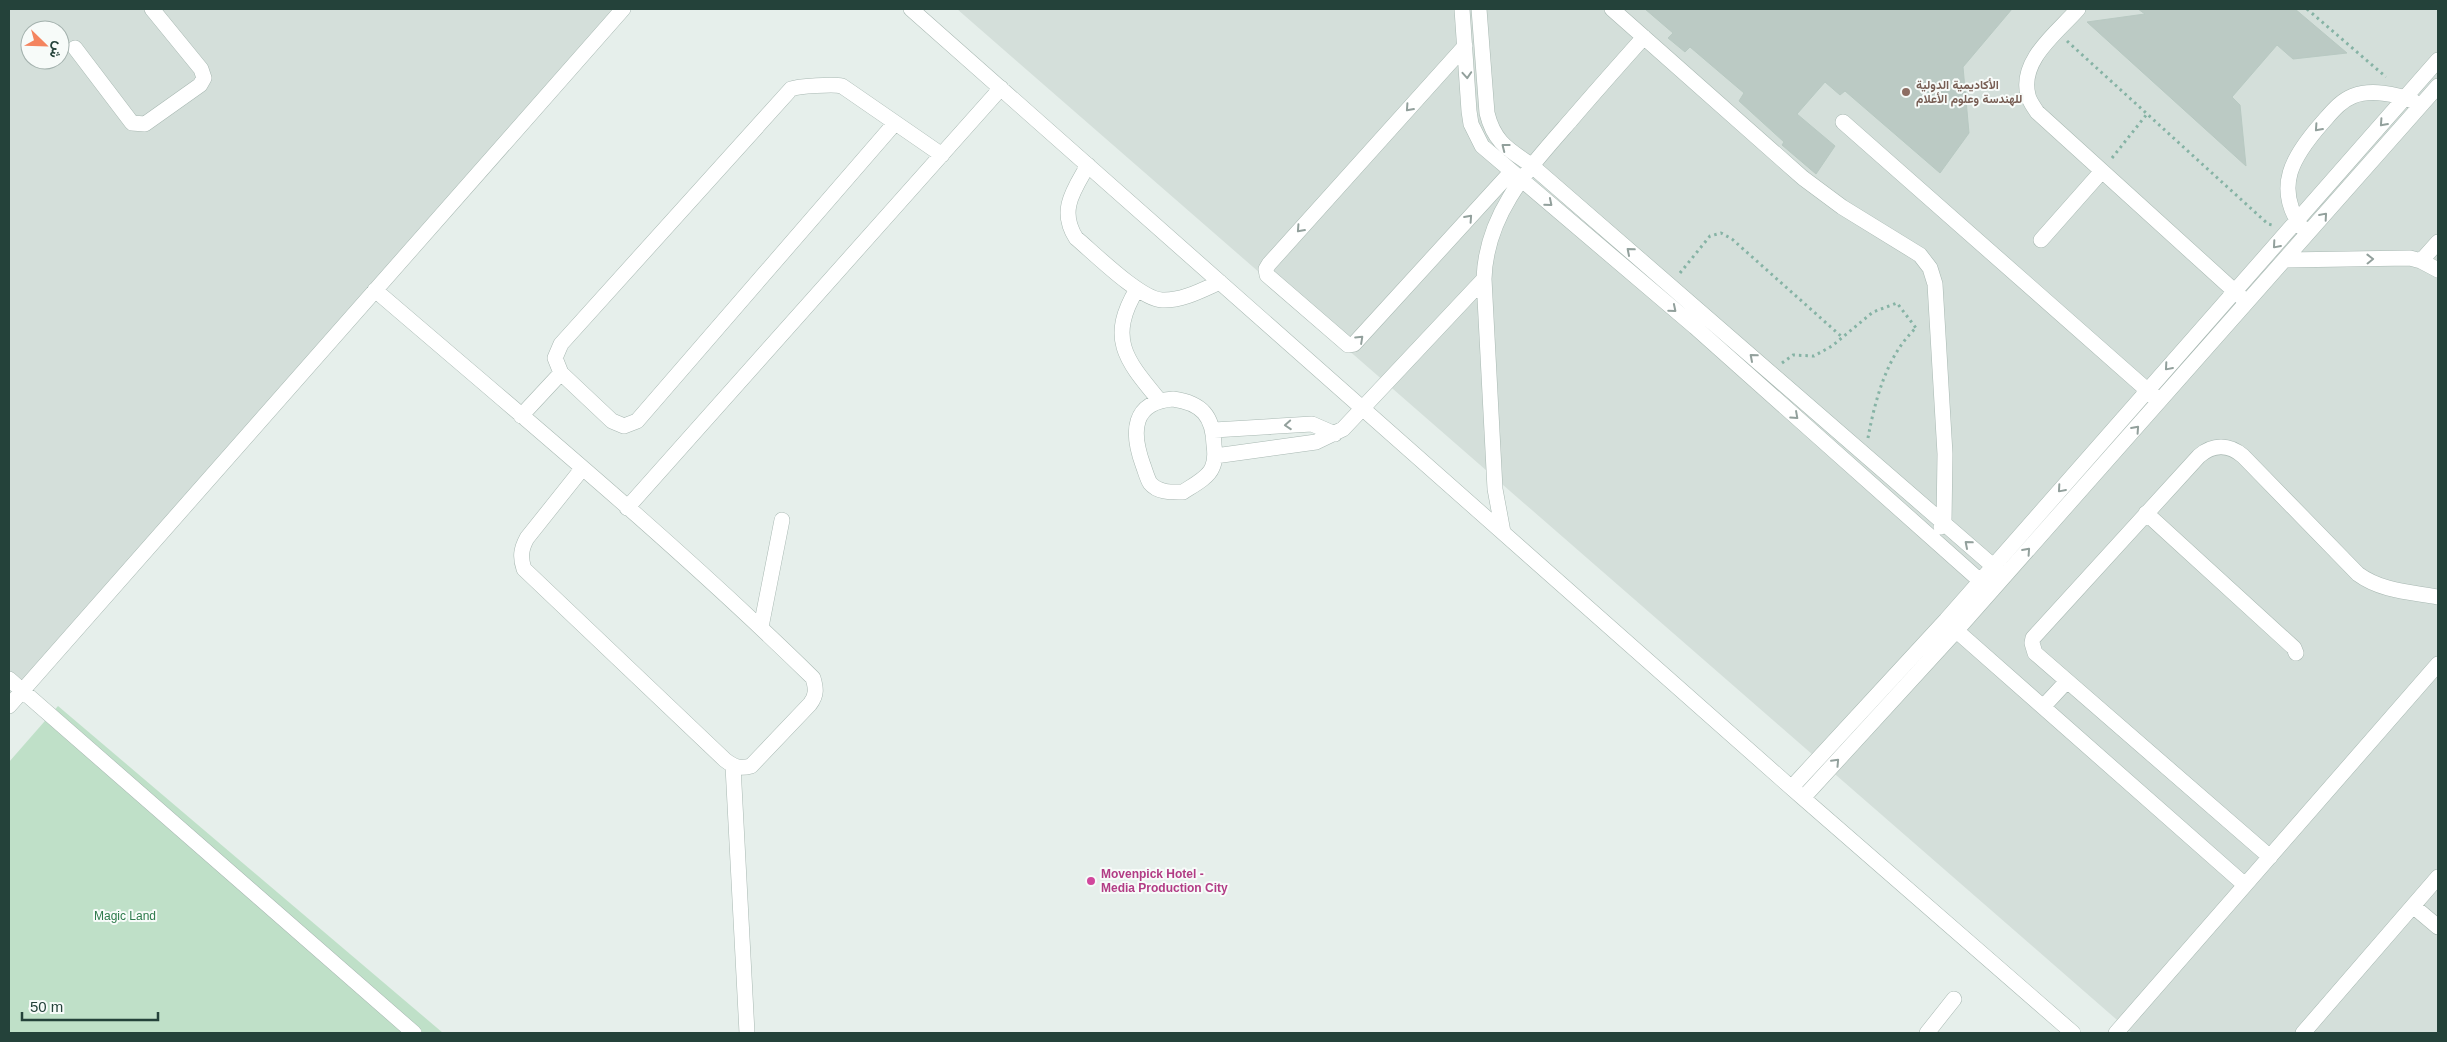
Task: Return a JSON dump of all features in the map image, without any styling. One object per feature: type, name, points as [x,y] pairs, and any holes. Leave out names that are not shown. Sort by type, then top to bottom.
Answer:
[{"type":"street","points":[[75,48],[132,123],[145,124],[200,85],[204,78],[201,69],[152,9]]},
{"type":"street","points":[[9,706],[623,9]]},
{"type":"street","points":[[911,9],[1797,793],[2073,1033]]},
{"type":"street","points":[[1462,9],[1471,124],[1482,146],[1695,327],[1992,591]]},
{"type":"street","points":[[1479,9],[1485,102],[1489,124],[1500,144],[1531,165],[1999,571]]},
{"type":"street","points":[[1612,9],[1822,194],[1920,255],[1934,276],[1945,454],[1944,522],[1931,537]]},
{"type":"street","points":[[2078,9],[2033,59],[2026,78],[2028,96],[2037,112],[2248,302]]},
{"type":"street","points":[[1465,46],[1266,269],[1267,275],[1348,345],[1354,344],[1516,176],[1531,165],[1644,37]]},
{"type":"street","points":[[1797,793],[1951,626],[1992,591],[1999,571],[2147,391],[2293,226],[2400,97],[2438,60]]},
{"type":"street","points":[[895,123],[636,422],[624,426],[612,421],[561,373],[555,358],[561,344],[791,89],[801,86],[814,87],[835,84],[842,86],[942,155]]},
{"type":"street","points":[[1951,626],[1980,580],[1999,571],[2160,402],[2438,86]]},
{"type":"street","points":[[627,508],[1001,88]]},
{"type":"street","points":[[2293,226],[2288,187],[2291,167],[2300,149],[2346,99],[2368,93],[2400,97],[2420,106]]},
{"type":"street","points":[[1843,122],[2160,402]]},
{"type":"street","points":[[1088,165],[1068,203],[1069,228],[1076,238],[1137,289],[1151,298],[1169,300],[1193,294],[1220,282]]},
{"type":"street","points":[[2041,240],[2102,171]]},
{"type":"street","points":[[1503,532],[1495,488],[1484,279],[1485,258],[1490,236],[1516,176]]},
{"type":"street","points":[[2293,226],[2308,235]]},
{"type":"street","points":[[2421,261],[2438,242]]},
{"type":"street","points":[[2286,260],[2398,258],[2421,261],[2438,270]]},
{"type":"street","points":[[1215,456],[1309,443],[1335,434],[1364,409],[1484,279]]},
{"type":"street","points":[[1137,289],[1127,306],[1122,324],[1122,341],[1129,362],[1159,400]]},
{"type":"street","points":[[376,290],[627,508],[761,627],[813,678],[816,688],[815,698],[751,766],[742,768],[732,766],[524,569],[521,560],[522,548],[526,538],[582,469]]},
{"type":"street","points":[[521,416],[561,373]]},
{"type":"street","points":[[1159,400],[1189,401],[1206,413],[1214,430],[1215,456],[1212,469],[1183,492],[1165,492],[1151,483],[1137,448],[1135,430],[1142,411],[1159,400]]},
{"type":"street","points":[[1214,430],[1312,424],[1335,434]]},
{"type":"street","points":[[2270,857],[2035,653],[2032,648],[2033,638],[2204,451],[2218,447],[2231,448],[2243,456],[2362,578],[2388,589],[2438,597]]},
{"type":"street","points":[[2146,513],[2294,648],[2296,652]]},
{"type":"street","points":[[761,627],[782,520]]},
{"type":"street","points":[[1951,626],[2245,885]]},
{"type":"street","points":[[2116,1033],[2438,664]]},
{"type":"street","points":[[9,679],[414,1033]]},
{"type":"street","points":[[2043,707],[2067,681]]},
{"type":"street","points":[[732,766],[747,1033]]},
{"type":"street","points":[[2303,1033],[2438,877]]},
{"type":"street","points":[[2412,906],[2438,927]]},
{"type":"street","points":[[1927,1033],[1954,998]]},
{"type":"path","points":[[2307,9],[2396,86],[2400,97]]},
{"type":"path","points":[[2058,32],[2268,224],[2293,226]]},
{"type":"path","points":[[2102,171],[2147,114]]},
{"type":"path","points":[[1670,285],[1710,236],[1722,233],[1732,239],[1842,337]]},
{"type":"path","points":[[1769,371],[1793,356],[1814,356],[1842,337],[1873,312],[1897,303],[1916,328]]},
{"type":"path","points":[[1865,454],[1876,399],[1893,360],[1916,328],[1936,314]]},
{"type":"shaded area","points":[[9,9],[631,9],[9,711]]},
{"type":"shaded area","points":[[957,9],[2438,9],[2438,1033],[2132,1033]]},
{"type":"green space","name":"Magic Land","points":[[58,706],[443,1033],[9,1033],[9,762]]},
{"type":"building","name":"الأكاديمية الدولية للهندسة وعلوم الأعلام","points":[[1645,9],[2012,9],[1963,67],[1969,133],[1940,173],[1845,91],[1840,95],[1825,82],[1797,114],[1835,146],[1816,174],[1782,145],[1784,142],[1739,101],[1744,93],[1690,47],[1685,52],[1668,38],[1673,33]]},
{"type":"building","points":[[2138,9],[2295,9],[2347,53],[2293,59],[2277,45],[2232,97],[2240,105],[2246,166],[2087,22],[2145,14]]},
{"type":"place","name":"الأكاديمية الدولية للهندسة وعلوم الأعلام","points":[[1906,92]]},
{"type":"place","name":"Movenpick Hotel - Media Production City","points":[[1091,881]]}]
